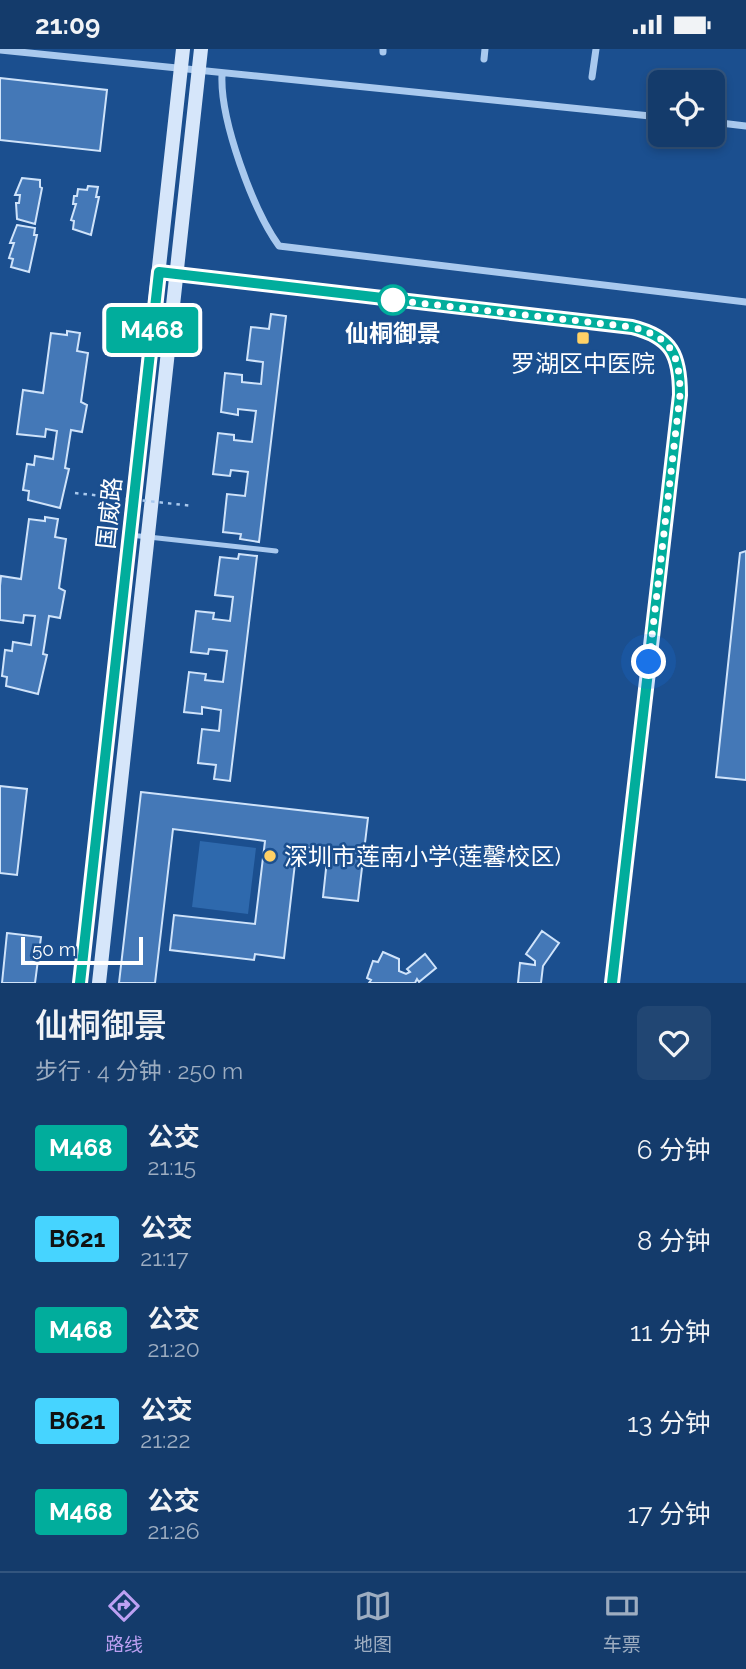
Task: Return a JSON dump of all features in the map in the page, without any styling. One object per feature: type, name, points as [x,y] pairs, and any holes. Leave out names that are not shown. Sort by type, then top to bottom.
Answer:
[{"type":"street","name":"国威路","points":[[80,983],[183,49]]},
{"type":"street","name":"国威路","points":[[99,983],[201,49]]},
{"type":"street","points":[[484,59],[485,49]]},
{"type":"street","points":[[592,77],[596,49]]},
{"type":"street","points":[[0,50],[198,73],[648,116]]},
{"type":"street","points":[[222,75],[221,100],[262,222],[279,246],[746,302]]},
{"type":"street","points":[[725,124],[746,126]]},
{"type":"street","points":[[159,272],[632,327],[654,334],[674,353],[680,395],[612,983]]},
{"type":"street","points":[[104,768],[121,774]]},
{"type":"lane","points":[[130,535],[275,551]]},
{"type":"path","points":[[75,493],[193,506]]},
{"type":"shaded area","points":[[200,841],[256,848],[248,914],[192,907]]},
{"type":"building","points":[[0,78],[107,90],[100,151],[0,140]]},
{"type":"building","points":[[22,178],[40,180],[42,188],[35,224],[17,219],[16,203],[19,203],[20,195],[15,195]]},
{"type":"building","points":[[88,186],[98,187],[96,197],[99,197],[91,235],[73,229],[74,221],[71,220],[76,204],[73,204],[74,196],[77,196],[78,189],[87,190]]},
{"type":"building","points":[[17,225],[35,228],[34,235],[37,235],[29,272],[11,267],[13,259],[9,258],[14,243],[10,243]]},
{"type":"building","points":[[271,314],[286,316],[259,542],[240,539],[241,534],[223,532],[227,494],[245,496],[248,472],[231,470],[230,476],[213,474],[218,433],[234,435],[234,440],[252,442],[256,411],[238,409],[238,415],[221,412],[225,373],[242,375],[242,382],[261,384],[263,362],[247,360],[251,327],[269,329]]},
{"type":"building","points":[[67,331],[80,333],[77,351],[88,353],[81,402],[87,405],[82,432],[71,430],[65,468],[69,469],[60,508],[28,500],[29,491],[23,490],[27,464],[34,465],[35,456],[53,459],[57,431],[46,429],[45,437],[17,434],[23,390],[43,393],[51,333],[67,335]]},
{"type":"building","points":[[45,517],[58,519],[55,537],[66,539],[59,588],[65,591],[60,618],[49,616],[43,654],[47,655],[38,694],[6,686],[7,677],[2,676],[5,650],[12,651],[13,642],[31,645],[35,616],[24,615],[23,623],[0,620],[0,586],[1,576],[21,579],[29,519],[45,521]]},
{"type":"building","points":[[746,551],[746,780],[716,777],[740,553]]},
{"type":"building","points":[[239,554],[257,556],[230,781],[214,779],[216,765],[198,763],[202,729],[219,731],[221,710],[202,707],[202,714],[184,712],[189,672],[206,674],[205,680],[223,682],[227,651],[209,649],[208,654],[191,652],[196,611],[214,613],[213,619],[230,621],[233,597],[215,595],[220,557],[238,559]]},
{"type":"building","points":[[0,786],[27,789],[17,875],[0,873]]},
{"type":"building","points":[[141,792],[368,818],[358,901],[323,897],[328,850],[297,846],[284,958],[255,954],[254,960],[170,950],[174,915],[255,924],[265,841],[173,829],[155,983],[119,983]]},
{"type":"building","points":[[542,931],[559,943],[543,966],[541,983],[518,983],[520,963],[535,965],[535,961],[526,954]]},
{"type":"building","points":[[7,933],[41,937],[35,983],[2,983]]},
{"type":"building","points":[[383,952],[399,959],[399,971],[406,974],[410,972],[407,969],[425,954],[436,968],[415,983],[369,983],[371,980],[367,978],[373,961],[378,962]]},
{"type":"bus line","name":"M468","points":[[80,983],[159,272],[632,327],[654,334],[665,341],[674,353],[680,395],[612,983]]},
{"type":"place","name":"仙桐御景","points":[[393,300]]},
{"type":"place","name":"罗湖区中医院","points":[[583,338]]},
{"type":"place","name":"深圳市莲南小学(莲馨校区)","points":[[270,856]]},
{"type":"route","points":[[393,300],[384,299],[632,327],[654,334],[665,341],[674,353],[680,395],[649,662]]}]
